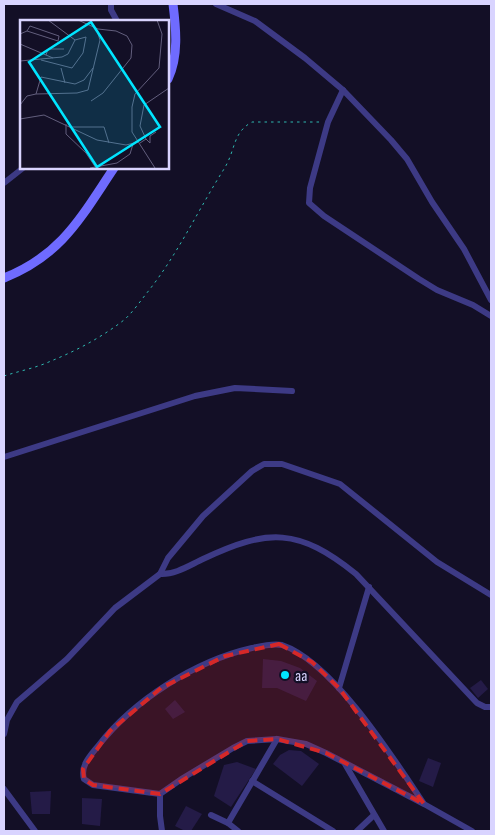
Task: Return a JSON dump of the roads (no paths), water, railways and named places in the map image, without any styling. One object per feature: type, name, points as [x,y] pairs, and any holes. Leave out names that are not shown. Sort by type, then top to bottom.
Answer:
[{"type":"main road","points":[[169,77],[175,44],[173,4]]},
{"type":"main road","points":[[4,278],[48,254],[84,213],[113,169]]},
{"type":"street","points":[[111,4],[111,10],[116,20]]},
{"type":"street","points":[[216,4],[256,22],[304,58],[343,90],[408,159],[432,202],[464,249],[491,300]]},
{"type":"street","points":[[343,90],[328,122],[310,188],[309,200],[313,207],[430,286],[473,305],[491,316]]},
{"type":"street","points":[[4,183],[22,169]]},
{"type":"street","points":[[4,457],[195,396],[235,388],[292,390]]},
{"type":"street","points":[[4,734],[7,720],[17,702],[67,659],[115,608],[160,574],[168,558],[203,516],[258,466],[272,463],[292,467],[315,477],[340,484],[437,562],[491,595]]},
{"type":"street","points":[[160,574],[177,571],[224,549],[255,539],[285,538],[298,540],[324,550],[356,574],[477,703],[485,707],[491,707]]},
{"type":"street","points":[[339,688],[369,587]]},
{"type":"street","points":[[424,804],[397,764],[339,688],[312,662],[279,644],[241,650],[189,672],[168,684],[110,731],[88,758],[83,770],[84,779],[93,785],[160,794],[183,778],[247,741],[277,739],[306,744],[326,752],[472,831]]},
{"type":"street","points":[[228,822],[277,739]]},
{"type":"street","points":[[344,763],[384,831]]},
{"type":"street","points":[[252,781],[333,831]]},
{"type":"street","points":[[4,789],[35,831]]},
{"type":"street","points":[[160,794],[162,831]]},
{"type":"street","points":[[211,815],[228,822],[238,831]]},
{"type":"street","points":[[357,831],[374,815]]},
{"type":"place","name":"aa","points":[[285,675]]}]
